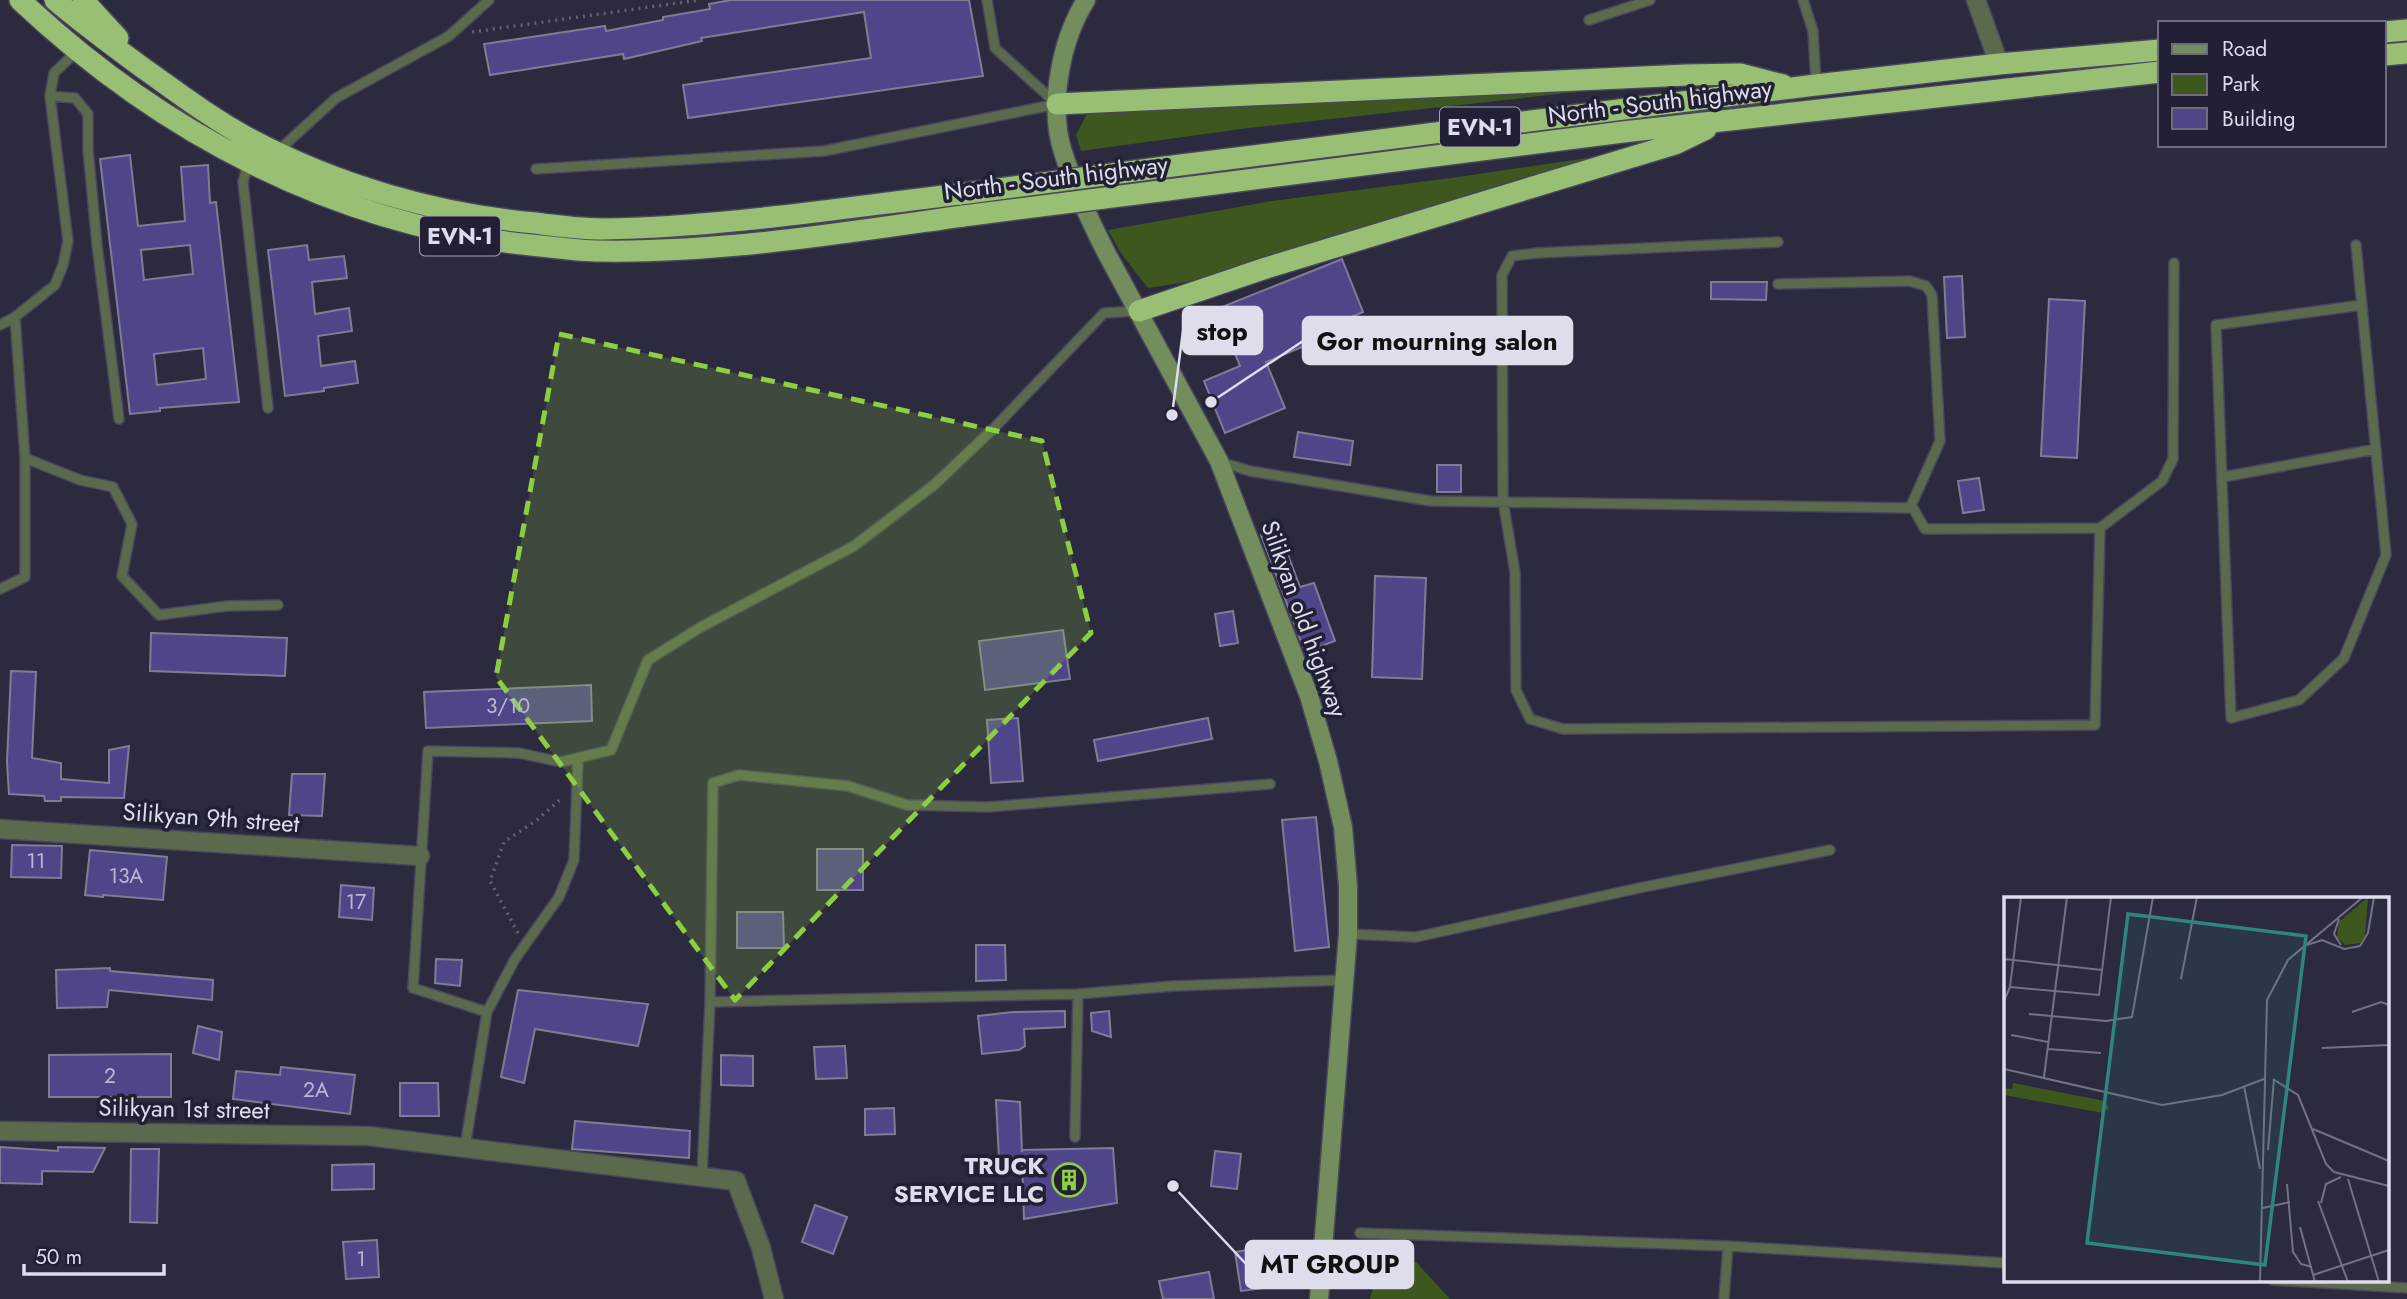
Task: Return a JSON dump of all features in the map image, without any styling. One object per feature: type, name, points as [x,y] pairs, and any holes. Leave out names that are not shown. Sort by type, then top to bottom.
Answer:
[{"type":"highway","name":"North - South highway","points":[[20,0],[108,75],[191,131],[248,163],[307,190],[403,222],[466,237],[564,249],[631,251],[731,246],[1425,156],[2158,72]]},
{"type":"highway","name":"North - South highway","points":[[55,0],[85,26],[192,104],[277,152],[339,178],[402,199],[500,220],[601,229],[729,223],[1805,87],[1999,64],[2158,50]]},
{"type":"highway","points":[[83,0],[150,73]]},
{"type":"highway","points":[[2386,32],[2407,30]]},
{"type":"highway","points":[[2386,55],[2407,53]]},
{"type":"highway","points":[[1057,104],[1740,74],[1805,87]]},
{"type":"highway","points":[[1139,311],[1266,268],[1675,144],[1723,121]]},
{"type":"highway","points":[[922,198],[926,221]]},
{"type":"street","name":"Silikyan old highway","points":[[1086,0],[1074,19],[1062,61],[1057,104],[1062,151],[1092,225],[1219,461],[1309,695],[1343,827],[1348,886],[1348,934],[1319,1299]]},
{"type":"street","points":[[1976,0],[1999,64]]},
{"type":"street","name":"Silikyan 9th street","points":[[0,829],[420,856]]},
{"type":"street","name":"Silikyan 1st street","points":[[0,1131],[368,1136],[736,1181],[761,1248],[774,1299]]},
{"type":"lane","points":[[277,152],[336,98],[449,36],[489,0]]},
{"type":"lane","points":[[987,0],[995,48],[1057,104]]},
{"type":"lane","points":[[1589,20],[1650,0]]},
{"type":"lane","points":[[1803,0],[1813,31],[1805,87]]},
{"type":"lane","points":[[0,325],[15,317],[55,285],[63,265],[68,241],[50,96],[54,73],[77,51]]},
{"type":"lane","points":[[50,96],[75,98],[88,114],[88,150],[96,231],[119,419]]},
{"type":"lane","points":[[536,169],[824,150],[1057,104]]},
{"type":"lane","points":[[248,163],[243,182],[268,408]]},
{"type":"lane","points":[[1778,242],[1536,253],[1512,256],[1502,275],[1503,501],[1515,572],[1516,690],[1530,719],[1563,729],[2095,725],[2100,528]]},
{"type":"lane","points":[[2356,244],[2362,305],[2376,449],[2386,555],[2344,658],[2299,700],[2231,718],[2216,325],[2362,305]]},
{"type":"lane","points":[[1219,461],[1250,471],[1431,501],[1913,508],[1925,529],[2100,528],[2162,481],[2174,459],[2174,263]]},
{"type":"lane","points":[[1778,284],[1910,281],[1926,286],[1932,295],[1940,441],[1910,508]]},
{"type":"lane","points":[[487,1012],[413,988],[428,751],[519,754],[561,762],[611,750],[648,660],[701,627],[854,546],[934,485],[984,438],[1104,313],[1139,311]]},
{"type":"lane","points":[[0,589],[25,577],[25,458],[15,317]]},
{"type":"lane","points":[[2223,477],[2376,449]]},
{"type":"lane","points":[[25,458],[80,480],[113,486],[132,524],[122,576],[159,615],[227,606],[278,605]]},
{"type":"lane","points":[[466,1147],[487,1012],[515,959],[559,897],[574,860],[578,758]]},
{"type":"lane","points":[[702,1176],[710,1002],[713,783],[739,775],[848,786],[907,805],[988,807],[1269,784]]},
{"type":"lane","points":[[1348,934],[1416,937],[1830,850]]},
{"type":"lane","points":[[710,1002],[1078,994],[1173,986],[1345,980]]},
{"type":"lane","points":[[1075,1137],[1078,994]]},
{"type":"lane","points":[[1360,1233],[1728,1246],[2004,1263]]},
{"type":"lane","points":[[1724,1299],[1728,1246]]},
{"type":"lane","points":[[2306,1282],[2407,1288]]},
{"type":"path","points":[[449,36],[699,0]]},
{"type":"path","points":[[528,940],[519,933],[490,881],[504,842],[537,820],[577,785]]},
{"type":"highlighted area","points":[[559,334],[1042,441],[1091,633],[735,1000],[496,677]]},
{"type":"green space","points":[[1614,88],[1249,128],[1081,151],[1076,135],[1087,114],[1101,110]]},
{"type":"green space","points":[[1595,157],[1595,160],[1525,177],[1187,282],[1148,288],[1120,252],[1108,230],[1272,201]]},
{"type":"green space","points":[[1416,1262],[1450,1299],[1370,1299],[1376,1282],[1385,1270],[1398,1264]]},
{"type":"building","points":[[731,0],[969,0],[983,76],[688,118],[683,85],[871,58],[864,12],[701,38],[702,41],[624,59],[623,54],[490,75],[484,44],[605,26],[606,31],[710,9],[709,4]]},
{"type":"building","points":[[130,155],[138,226],[185,221],[181,167],[208,165],[210,203],[216,202],[239,402],[160,408],[160,411],[130,414],[100,159]],"holes":[[[190,245],[193,274],[144,280],[141,250]],[[203,348],[206,379],[157,385],[154,354]]]},
{"type":"building","points":[[307,245],[309,260],[344,256],[347,278],[312,282],[315,314],[349,308],[352,331],[318,336],[321,366],[355,361],[358,383],[285,396],[268,250]]},
{"type":"building","points":[[1342,259],[1363,312],[1304,337],[1307,345],[1266,362],[1285,408],[1225,433],[1204,381],[1240,366],[1217,309]]},
{"type":"building","points":[[1962,276],[1965,337],[1947,338],[1944,277]]},
{"type":"building","points":[[1711,282],[1767,282],[1766,300],[1711,299]]},
{"type":"building","points":[[2049,299],[2085,301],[2077,458],[2041,456]]},
{"type":"building","points":[[1298,432],[1353,441],[1350,465],[1294,457]]},
{"type":"building","points":[[1437,465],[1461,465],[1461,492],[1437,492]]},
{"type":"building","points":[[1979,478],[1984,510],[1963,513],[1958,481]]},
{"type":"building","points":[[1278,528],[1300,587],[1314,583],[1335,641],[1305,652],[1261,535]]},
{"type":"building","points":[[1375,576],[1426,578],[1422,679],[1372,677]]},
{"type":"building","points":[[1233,611],[1238,643],[1220,646],[1215,614]]},
{"type":"building","points":[[1063,630],[1070,679],[985,690],[979,641]]},
{"type":"building","points":[[151,633],[287,638],[285,676],[150,671]]},
{"type":"building","points":[[11,671],[36,672],[32,758],[61,763],[61,779],[109,783],[109,750],[129,746],[124,798],[61,797],[61,801],[45,801],[44,796],[9,794],[7,762]]},
{"type":"building","points":[[591,685],[592,721],[426,728],[424,692]]},
{"type":"building","points":[[1018,718],[1023,781],[991,783],[987,720]]},
{"type":"building","points":[[1208,718],[1212,739],[1098,761],[1094,740]]},
{"type":"building","points":[[292,774],[325,774],[322,816],[289,815]]},
{"type":"building","points":[[1316,817],[1329,947],[1295,951],[1282,820]]},
{"type":"building","points":[[12,845],[62,846],[61,878],[11,877]]},
{"type":"building","points":[[817,849],[863,849],[863,890],[817,890]]},
{"type":"building","points":[[90,850],[167,857],[163,900],[85,895]]},
{"type":"building","points":[[341,885],[374,888],[372,920],[339,917]]},
{"type":"building","points":[[737,912],[783,912],[784,948],[737,948]]},
{"type":"building","points":[[976,945],[1005,945],[1006,980],[976,981]]},
{"type":"building","points":[[436,959],[462,960],[460,986],[435,983]]},
{"type":"building","points":[[110,968],[110,971],[213,980],[212,1000],[109,990],[107,1007],[57,1008],[56,970]]},
{"type":"building","points":[[518,990],[648,1004],[638,1046],[535,1029],[524,1083],[501,1077]]},
{"type":"building","points":[[1065,1011],[1065,1027],[1024,1029],[1025,1046],[1019,1050],[982,1054],[978,1016]]},
{"type":"building","points":[[1109,1011],[1111,1037],[1092,1031],[1091,1013]]},
{"type":"building","points":[[198,1026],[222,1032],[219,1060],[193,1053]]},
{"type":"building","points":[[845,1046],[847,1078],[816,1079],[814,1047]]},
{"type":"building","points":[[171,1054],[171,1097],[49,1097],[49,1055]]},
{"type":"building","points":[[721,1055],[753,1056],[753,1086],[721,1085]]},
{"type":"building","points":[[281,1067],[355,1075],[350,1114],[233,1099],[236,1071],[280,1075]]},
{"type":"building","points":[[400,1083],[438,1083],[439,1116],[400,1116]]},
{"type":"building","name":"TRUCK SERVICE LLC","points":[[996,1100],[1020,1102],[1022,1152],[1113,1148],[1117,1203],[1024,1219],[1022,1157],[999,1159]]},
{"type":"building","points":[[894,1108],[895,1134],[865,1135],[865,1109]]},
{"type":"building","points":[[575,1121],[690,1131],[689,1158],[572,1149]]},
{"type":"building","points":[[0,1147],[58,1151],[58,1147],[105,1148],[93,1172],[42,1171],[42,1184],[0,1183]]},
{"type":"building","points":[[131,1149],[159,1149],[157,1223],[130,1222]]},
{"type":"building","points":[[1215,1151],[1241,1154],[1237,1189],[1211,1186]]},
{"type":"building","points":[[374,1164],[374,1189],[332,1190],[332,1165]]},
{"type":"building","points":[[815,1205],[847,1217],[833,1254],[802,1242]]},
{"type":"building","points":[[377,1240],[379,1277],[346,1279],[343,1242]]},
{"type":"building","points":[[1260,1248],[1265,1288],[1241,1291],[1235,1252]]},
{"type":"building","points":[[1209,1272],[1214,1299],[1163,1299],[1159,1281]]},
{"type":"place","name":"Gor mourning salon","points":[[1211,402]]},
{"type":"place","name":"stop","points":[[1172,415]]},
{"type":"place","name":"TRUCK SERVICE LLC","points":[[1069,1180]]},
{"type":"place","name":"MT GROUP","points":[[1173,1186]]}]
